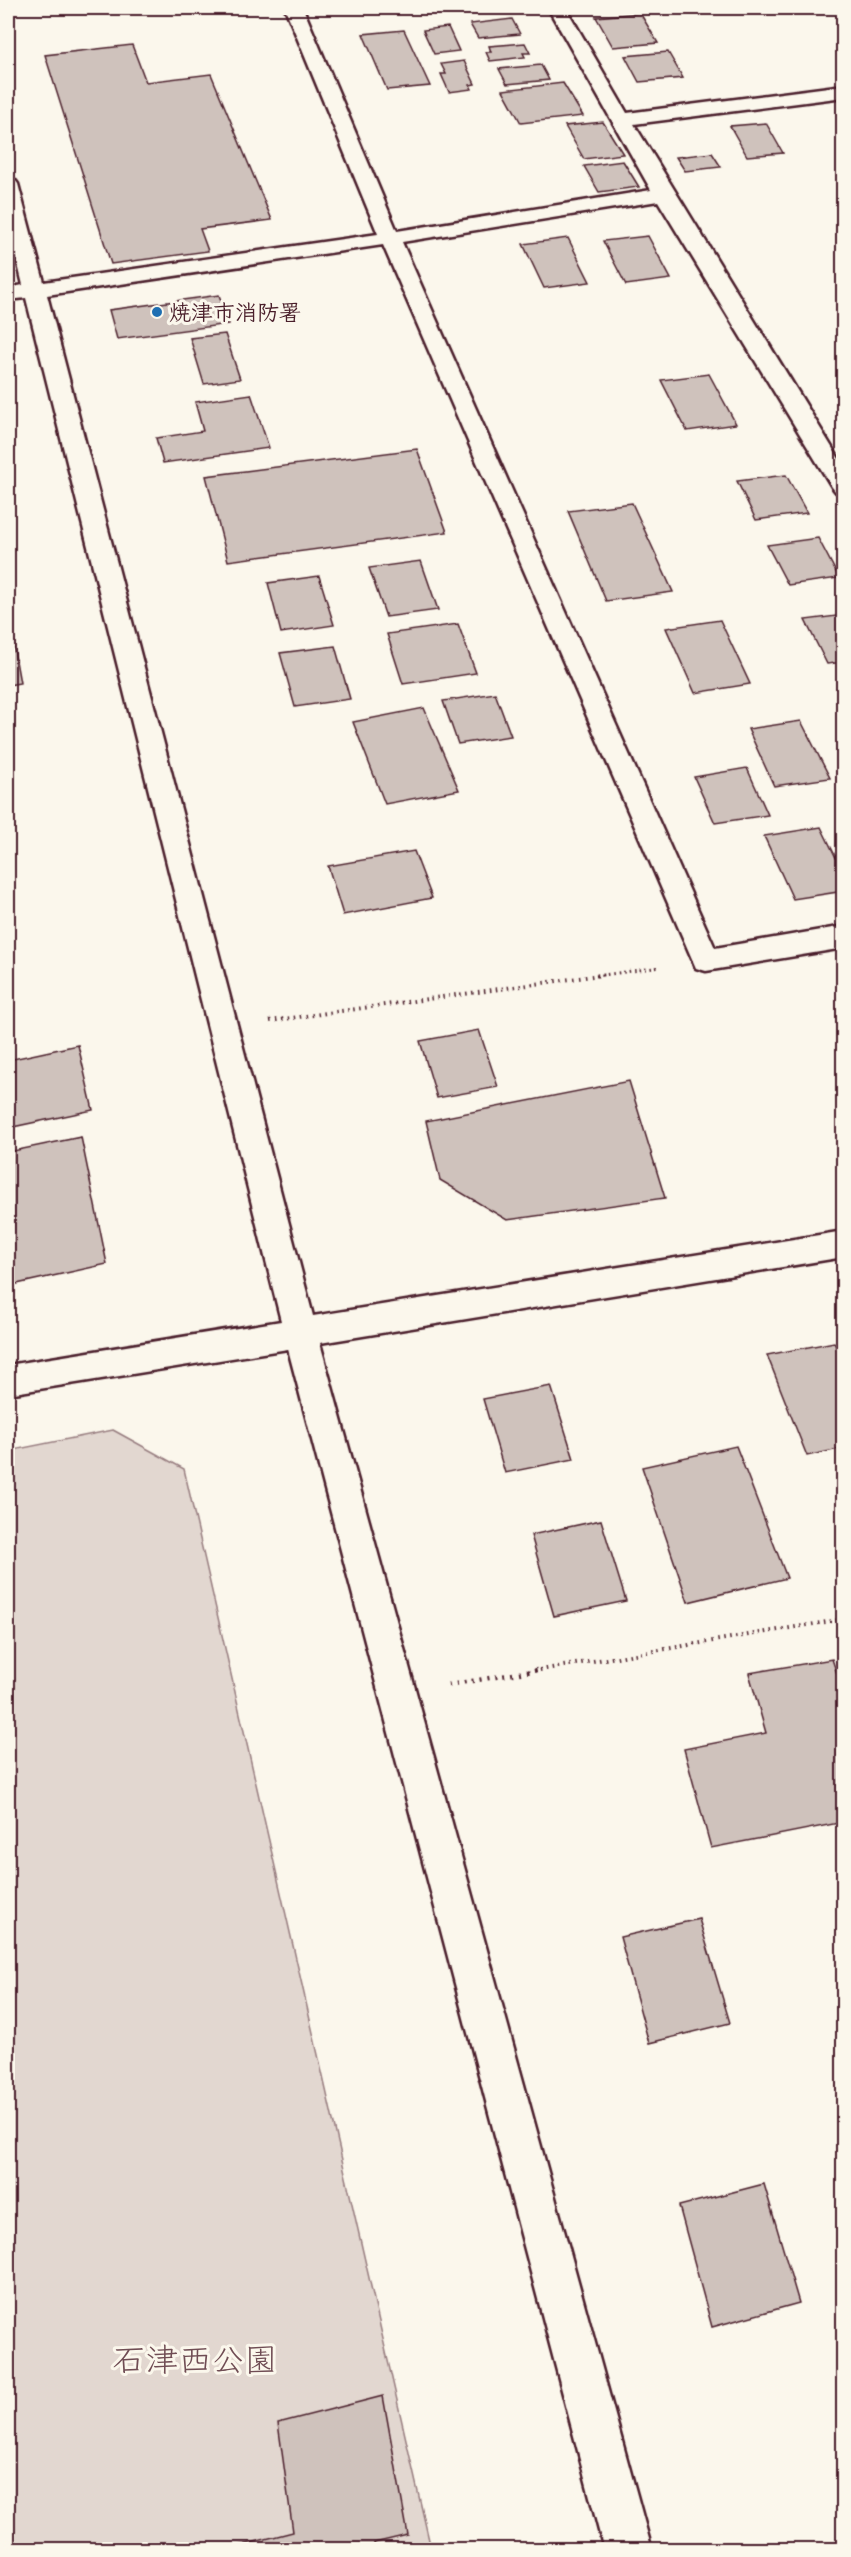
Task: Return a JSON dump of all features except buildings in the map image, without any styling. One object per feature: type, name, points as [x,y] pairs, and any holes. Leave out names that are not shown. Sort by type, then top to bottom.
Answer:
[{"type":"street","points":[[294,8],[390,238],[706,960],[843,937]]},
{"type":"street","points":[[557,8],[664,194],[843,487]]},
{"type":"street","points":[[622,120],[843,91]]},
{"type":"street","points":[[8,184],[21,292],[222,1027],[301,1334],[628,2550]]},
{"type":"street","points":[[21,292],[390,238],[664,194]]},
{"type":"street","points":[[8,1380],[843,1244]]},
{"type":"path","points":[[222,1027],[706,960]]},
{"type":"path","points":[[398,1694],[843,1619]]},
{"type":"green space","name":"石津西公園","points":[[113,1430],[184,1469],[431,2549],[8,2550],[8,1451]]},
{"type":"place","name":"焼津市消防署","points":[[157,312]]}]
